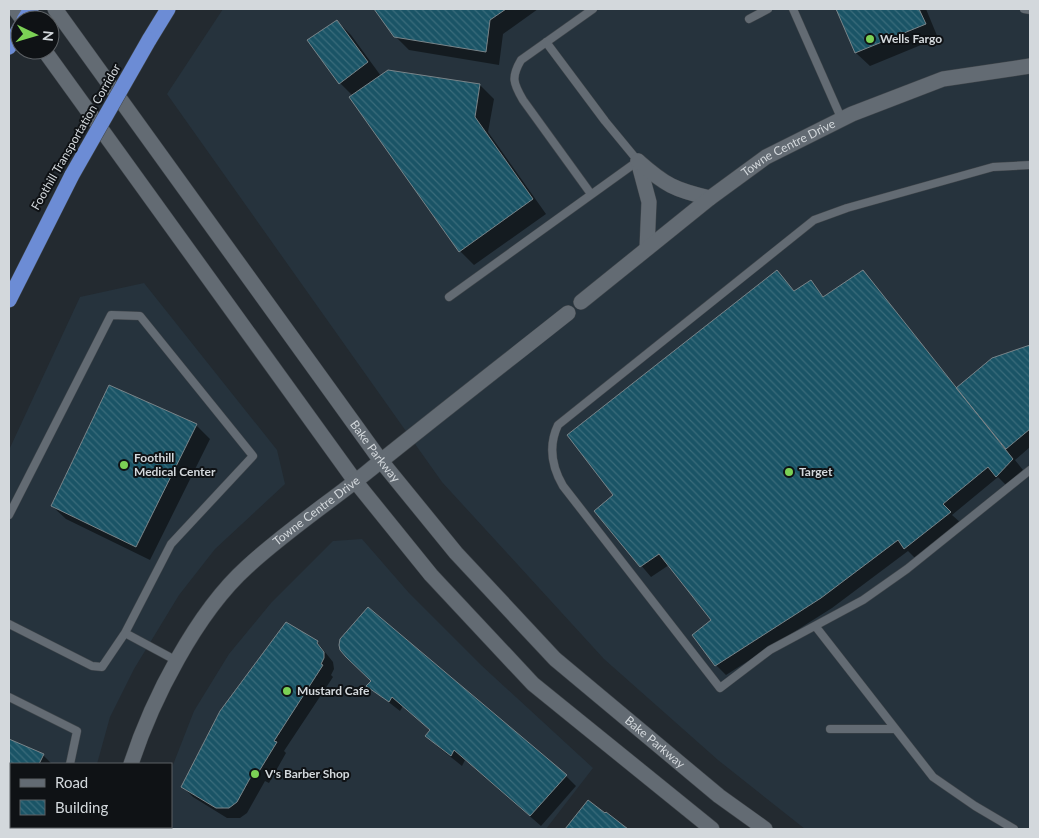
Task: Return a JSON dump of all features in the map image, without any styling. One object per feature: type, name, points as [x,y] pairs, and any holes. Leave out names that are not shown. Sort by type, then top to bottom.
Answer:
[{"type":"highway","name":"Foothill Transportation Corridor","points":[[9,280],[168,9]]},
{"type":"highway","points":[[9,300],[72,175]]},
{"type":"main road","name":"Bake Parkway","points":[[55,9],[381,461],[456,553],[556,659],[719,796],[765,829]]},
{"type":"main road","points":[[51,60],[355,481],[431,575],[533,684],[712,829]]},
{"type":"main road","name":"Towne Centre Drive","points":[[581,302],[710,198],[766,157],[842,120],[943,79],[1030,66]]},
{"type":"main road","points":[[638,161],[666,185],[680,191],[710,198]]},
{"type":"main road","points":[[638,161],[649,202],[647,248]]},
{"type":"main road","name":"Towne Centre Drive","points":[[131,763],[140,736],[177,661],[209,611],[245,568],[568,313]]},
{"type":"main road","points":[[698,818],[724,829]]},
{"type":"lane","points":[[591,194],[515,86],[514,72],[521,60],[593,9]]},
{"type":"lane","points":[[749,19],[768,9]]},
{"type":"lane","points":[[792,9],[842,120]]},
{"type":"lane","points":[[1024,9],[1030,10]]},
{"type":"lane","points":[[449,297],[638,161],[605,121],[546,42]]},
{"type":"lane","points":[[1030,165],[993,167],[847,208],[814,220],[558,425],[552,438],[555,471],[563,486],[720,688],[770,650],[816,627],[863,600],[907,568],[1030,470]]},
{"type":"lane","points":[[9,515],[111,314],[140,316],[253,456],[172,544],[125,634],[102,667],[92,666],[9,624]]},
{"type":"lane","points":[[816,627],[933,777],[975,806],[1014,829]]},
{"type":"lane","points":[[125,634],[177,661]]},
{"type":"lane","points":[[9,697],[77,731],[70,763]]},
{"type":"lane","points":[[830,729],[896,729]]},
{"type":"shaded area","points":[[223,9],[1030,9],[1030,829],[805,829],[718,760],[604,659],[442,482],[167,94]]},
{"type":"shaded area","points":[[144,283],[277,450],[285,484],[215,549],[179,595],[134,669],[110,717],[97,763],[10,763],[10,828],[79,829],[9,829],[9,450],[80,297]]},
{"type":"shaded area","points":[[362,539],[409,593],[481,665],[593,768],[546,829],[168,828],[172,828],[172,767],[194,711],[229,654],[271,603],[333,541]]},
{"type":"building","points":[[374,9],[506,9],[490,20],[486,52],[394,37]]},
{"type":"building","name":"Wells Fargo","points":[[836,9],[919,9],[926,24],[855,53]]},
{"type":"building","points":[[337,20],[368,62],[339,84],[307,40]]},
{"type":"building","points":[[388,70],[480,84],[475,117],[533,199],[459,252],[349,97]]},
{"type":"building","name":"Target","points":[[777,270],[794,291],[811,280],[823,297],[863,270],[1013,459],[996,477],[988,467],[943,504],[951,512],[904,549],[898,540],[821,598],[715,666],[692,635],[711,620],[659,554],[640,567],[594,511],[613,495],[567,435]]},
{"type":"building","points":[[1030,345],[1030,429],[1006,449],[956,388],[992,358]]},
{"type":"building","name":"Foothill Medical Center","points":[[109,385],[197,424],[136,547],[51,506]]},
{"type":"building","points":[[368,607],[567,775],[530,816],[454,750],[451,756],[425,736],[430,730],[392,697],[389,702],[366,686],[371,681],[346,657],[340,650],[339,645],[340,639]]},
{"type":"building","points":[[286,622],[318,641],[317,643],[324,652],[321,664],[323,665],[274,741],[277,742],[258,773],[254,771],[237,802],[229,808],[216,808],[181,787],[220,711]]},
{"type":"building","points":[[9,739],[44,754],[40,763],[10,763],[9,811]]},
{"type":"building","points":[[588,800],[606,812],[628,829],[565,829]]},
{"type":"place","name":"Wells Fargo","points":[[870,39]]},
{"type":"place","name":"Foothill Medical Center","points":[[124,465]]},
{"type":"place","name":"Target","points":[[789,472]]},
{"type":"place","name":"Mustard Cafe","points":[[287,691]]},
{"type":"place","name":"V's Barber Shop","points":[[255,774]]}]
